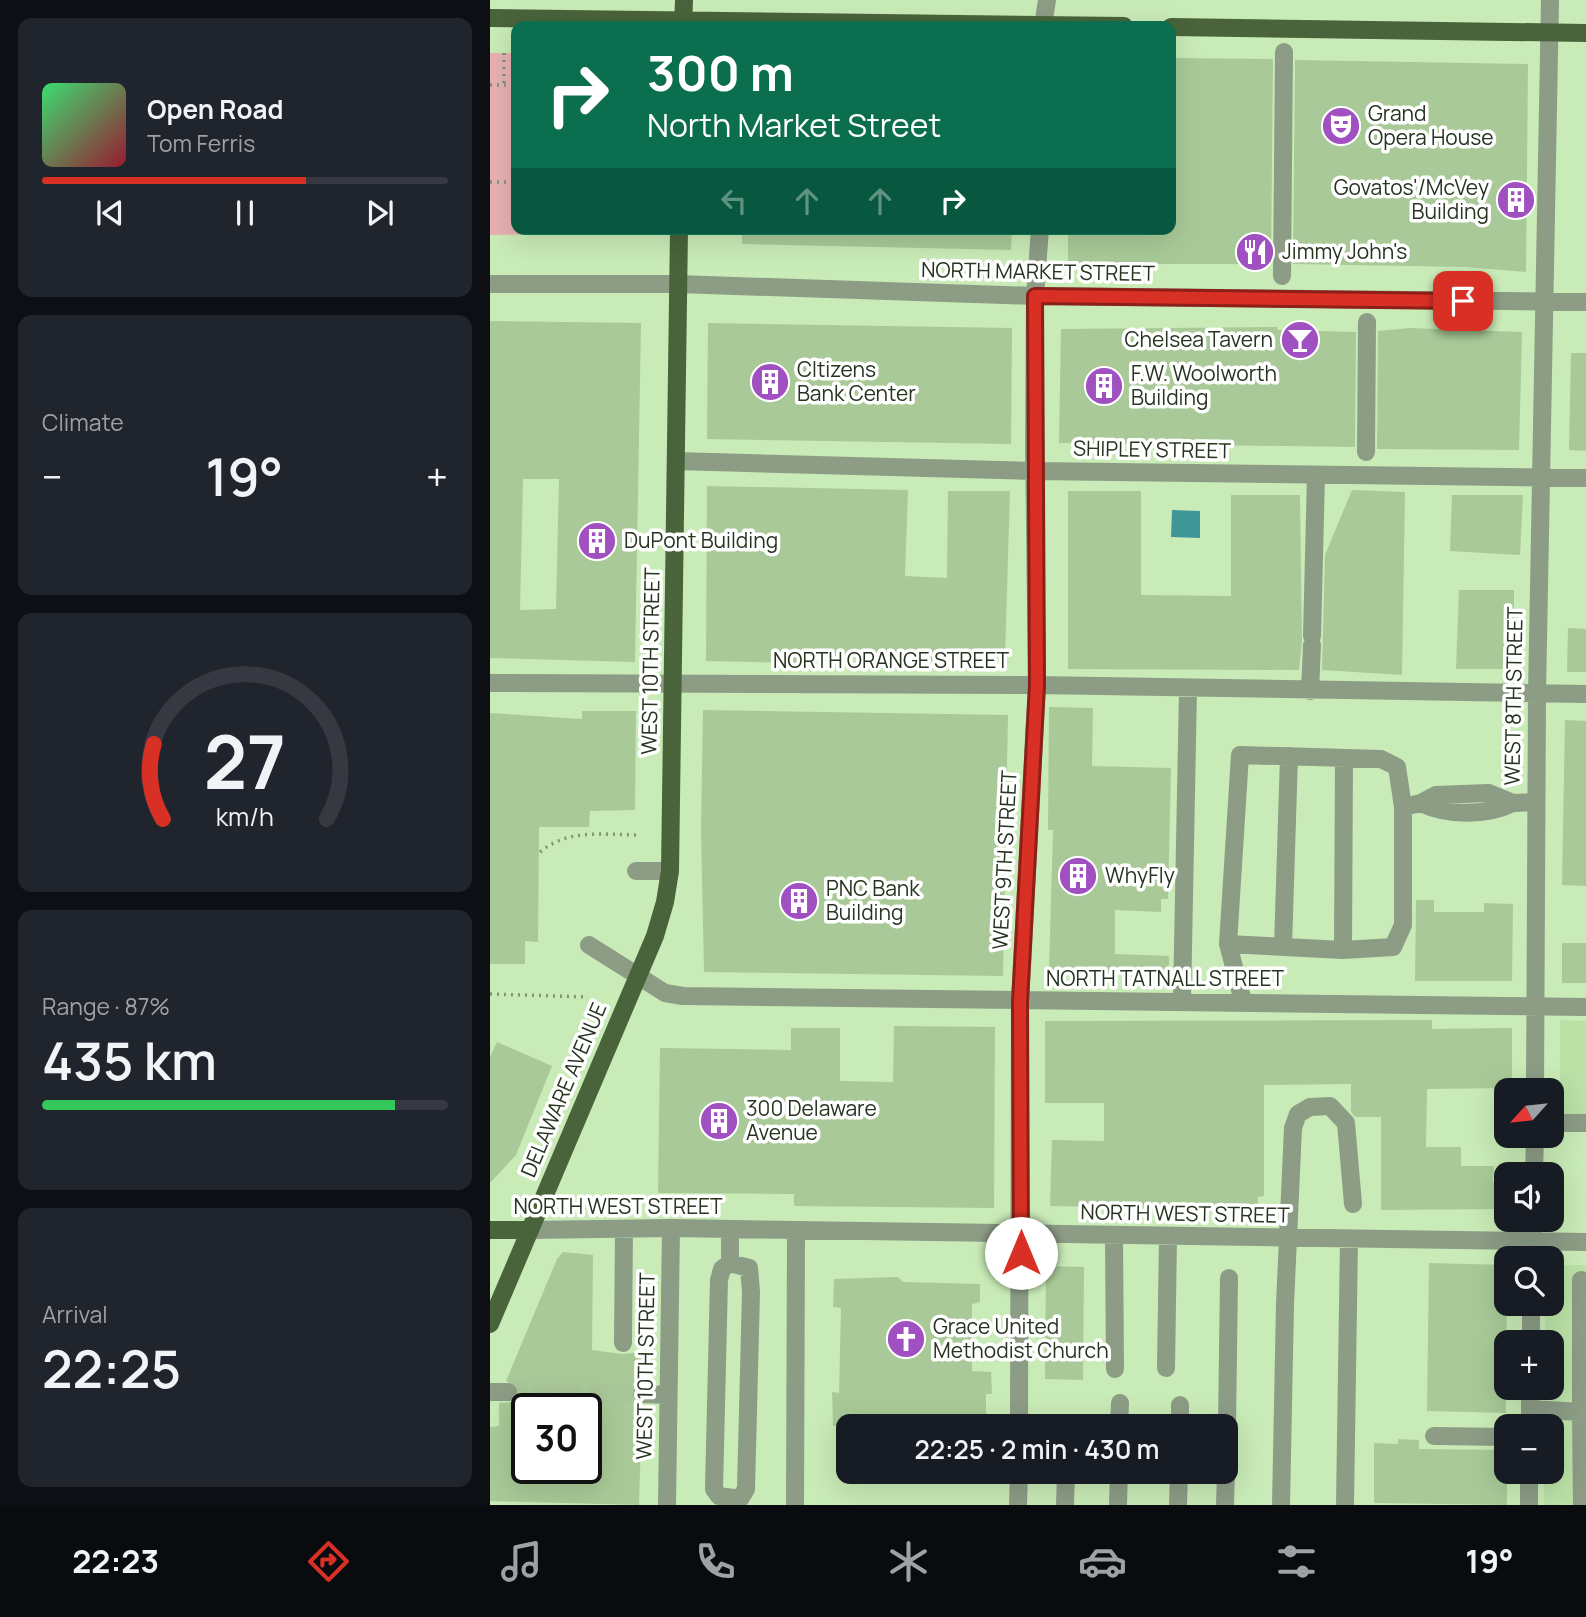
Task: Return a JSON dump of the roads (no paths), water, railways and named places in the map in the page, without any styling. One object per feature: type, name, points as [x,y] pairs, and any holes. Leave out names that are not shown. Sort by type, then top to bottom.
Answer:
[{"type":"main road","points":[[683,21],[684,0]]},
{"type":"main road","points":[[490,18],[606,21]]},
{"type":"main road","points":[[1176,27],[1586,33]]},
{"type":"main road","name":"WEST 10TH STREET","points":[[670,871],[679,235]]},
{"type":"main road","name":"DELAWARE AVENUE","points":[[490,1324],[655,936],[670,871]]},
{"type":"main road","name":"NORTH WEST STREET","points":[[490,1230],[529,1230]]},
{"type":"street","points":[[1044,21],[1047,0]]},
{"type":"street","name":"WEST 8TH STREET","points":[[1535,1078],[1537,694],[1550,0]]},
{"type":"street","points":[[1282,276],[1284,52]]},
{"type":"street","name":"WEST 9TH STREET","points":[[1019,1414],[1020,1002],[1037,685],[1034,471],[1035,296],[1040,235]]},
{"type":"street","name":"NORTH MARKET STREET","points":[[490,284],[678,284],[1035,296],[1586,302]]},
{"type":"street","points":[[1366,452],[1367,322]]},
{"type":"street","name":"SHIPLEY STREET","points":[[676,461],[1034,471],[1586,478]]},
{"type":"street","points":[[1310,691],[1316,474]]},
{"type":"street","name":"NORTH ORANGE STREET","points":[[490,683],[1037,685],[1586,694]]},
{"type":"street","points":[[1182,1000],[1188,689]]},
{"type":"street","points":[[1228,944],[1343,950],[1393,947],[1403,925],[1402,807],[1397,767],[1381,759],[1240,754],[1228,944],[1231,964],[1243,1001]]},
{"type":"street","points":[[1283,947],[1289,756]]},
{"type":"street","points":[[1343,950],[1344,758]]},
{"type":"street","points":[[1402,807],[1421,803],[1436,795],[1489,793],[1513,803],[1536,802]]},
{"type":"street","points":[[636,871],[670,871]]},
{"type":"street","name":"NORTH TATNALL STREET","points":[[589,945],[665,993],[683,996],[1586,1007]]},
{"type":"street","points":[[1281,1505],[1287,1238],[1293,1128],[1298,1114],[1310,1107],[1330,1106],[1346,1123],[1353,1204]]},
{"type":"street","points":[[1564,1123],[1586,1124]]},
{"type":"street","name":"NORTH WEST STREET","points":[[529,1230],[671,1228],[1021,1236],[1349,1239],[1494,1248]]},
{"type":"street","name":"WEST 10TH STREET","points":[[667,1505],[671,1228]]},
{"type":"street","points":[[622,1343],[624,1229]]},
{"type":"street","points":[[730,1230],[730,1263]]},
{"type":"street","points":[[795,1505],[796,1231]]},
{"type":"street","points":[[1114,1236],[1115,1369]]},
{"type":"street","points":[[1166,1368],[1168,1237]]},
{"type":"street","points":[[1345,1505],[1349,1239]]},
{"type":"street","name":"NORTH WEST STREET","points":[[1559,1246],[1586,1242]]},
{"type":"street","points":[[730,1263],[749,1268],[751,1292],[746,1489],[740,1499],[732,1502],[719,1496],[714,1489],[719,1280],[722,1269],[730,1263]]},
{"type":"street","points":[[1227,1414],[1229,1278]]},
{"type":"street","points":[[1581,1280],[1582,1505]]},
{"type":"street","points":[[490,1392],[508,1392]]},
{"type":"street","points":[[642,1394],[668,1395]]},
{"type":"street","points":[[1120,1403],[1120,1414]]},
{"type":"street","points":[[1180,1405],[1180,1414]]},
{"type":"street","points":[[1560,1414],[1583,1411]]},
{"type":"street","points":[[1434,1436],[1494,1437]]},
{"type":"street","points":[[1018,1484],[1018,1505]]},
{"type":"street","points":[[1065,1505],[1066,1484]]},
{"type":"street","points":[[1118,1505],[1119,1484]]},
{"type":"street","points":[[1178,1484],[1178,1505]]},
{"type":"street","points":[[1226,1484],[1226,1505]]},
{"type":"street","points":[[1529,1484],[1529,1505]]},
{"type":"water","points":[[1172,510],[1200,511],[1200,538],[1171,537]]},
{"type":"tunnel","points":[[508,1392],[642,1394]]},
{"type":"place","name":"Grand Opera House","points":[[1341,126]]},
{"type":"place","name":"Govatos'/McVey Building","points":[[1516,200]]},
{"type":"place","name":"Jimmy John's","points":[[1255,252]]},
{"type":"place","name":"Chelsea Tavern","points":[[1300,340]]},
{"type":"place","name":"CItizens Bank Center","points":[[770,382]]},
{"type":"place","name":"F.W. Woolworth Building","points":[[1104,386]]},
{"type":"place","name":"DuPont Building","points":[[597,541]]},
{"type":"place","name":"WhyFly","points":[[1078,876]]},
{"type":"place","name":"PNC Bank Building","points":[[799,901]]},
{"type":"place","name":"300 Delaware Avenue","points":[[719,1121]]},
{"type":"place","name":"Grace United Methodist Church","points":[[906,1339]]}]
